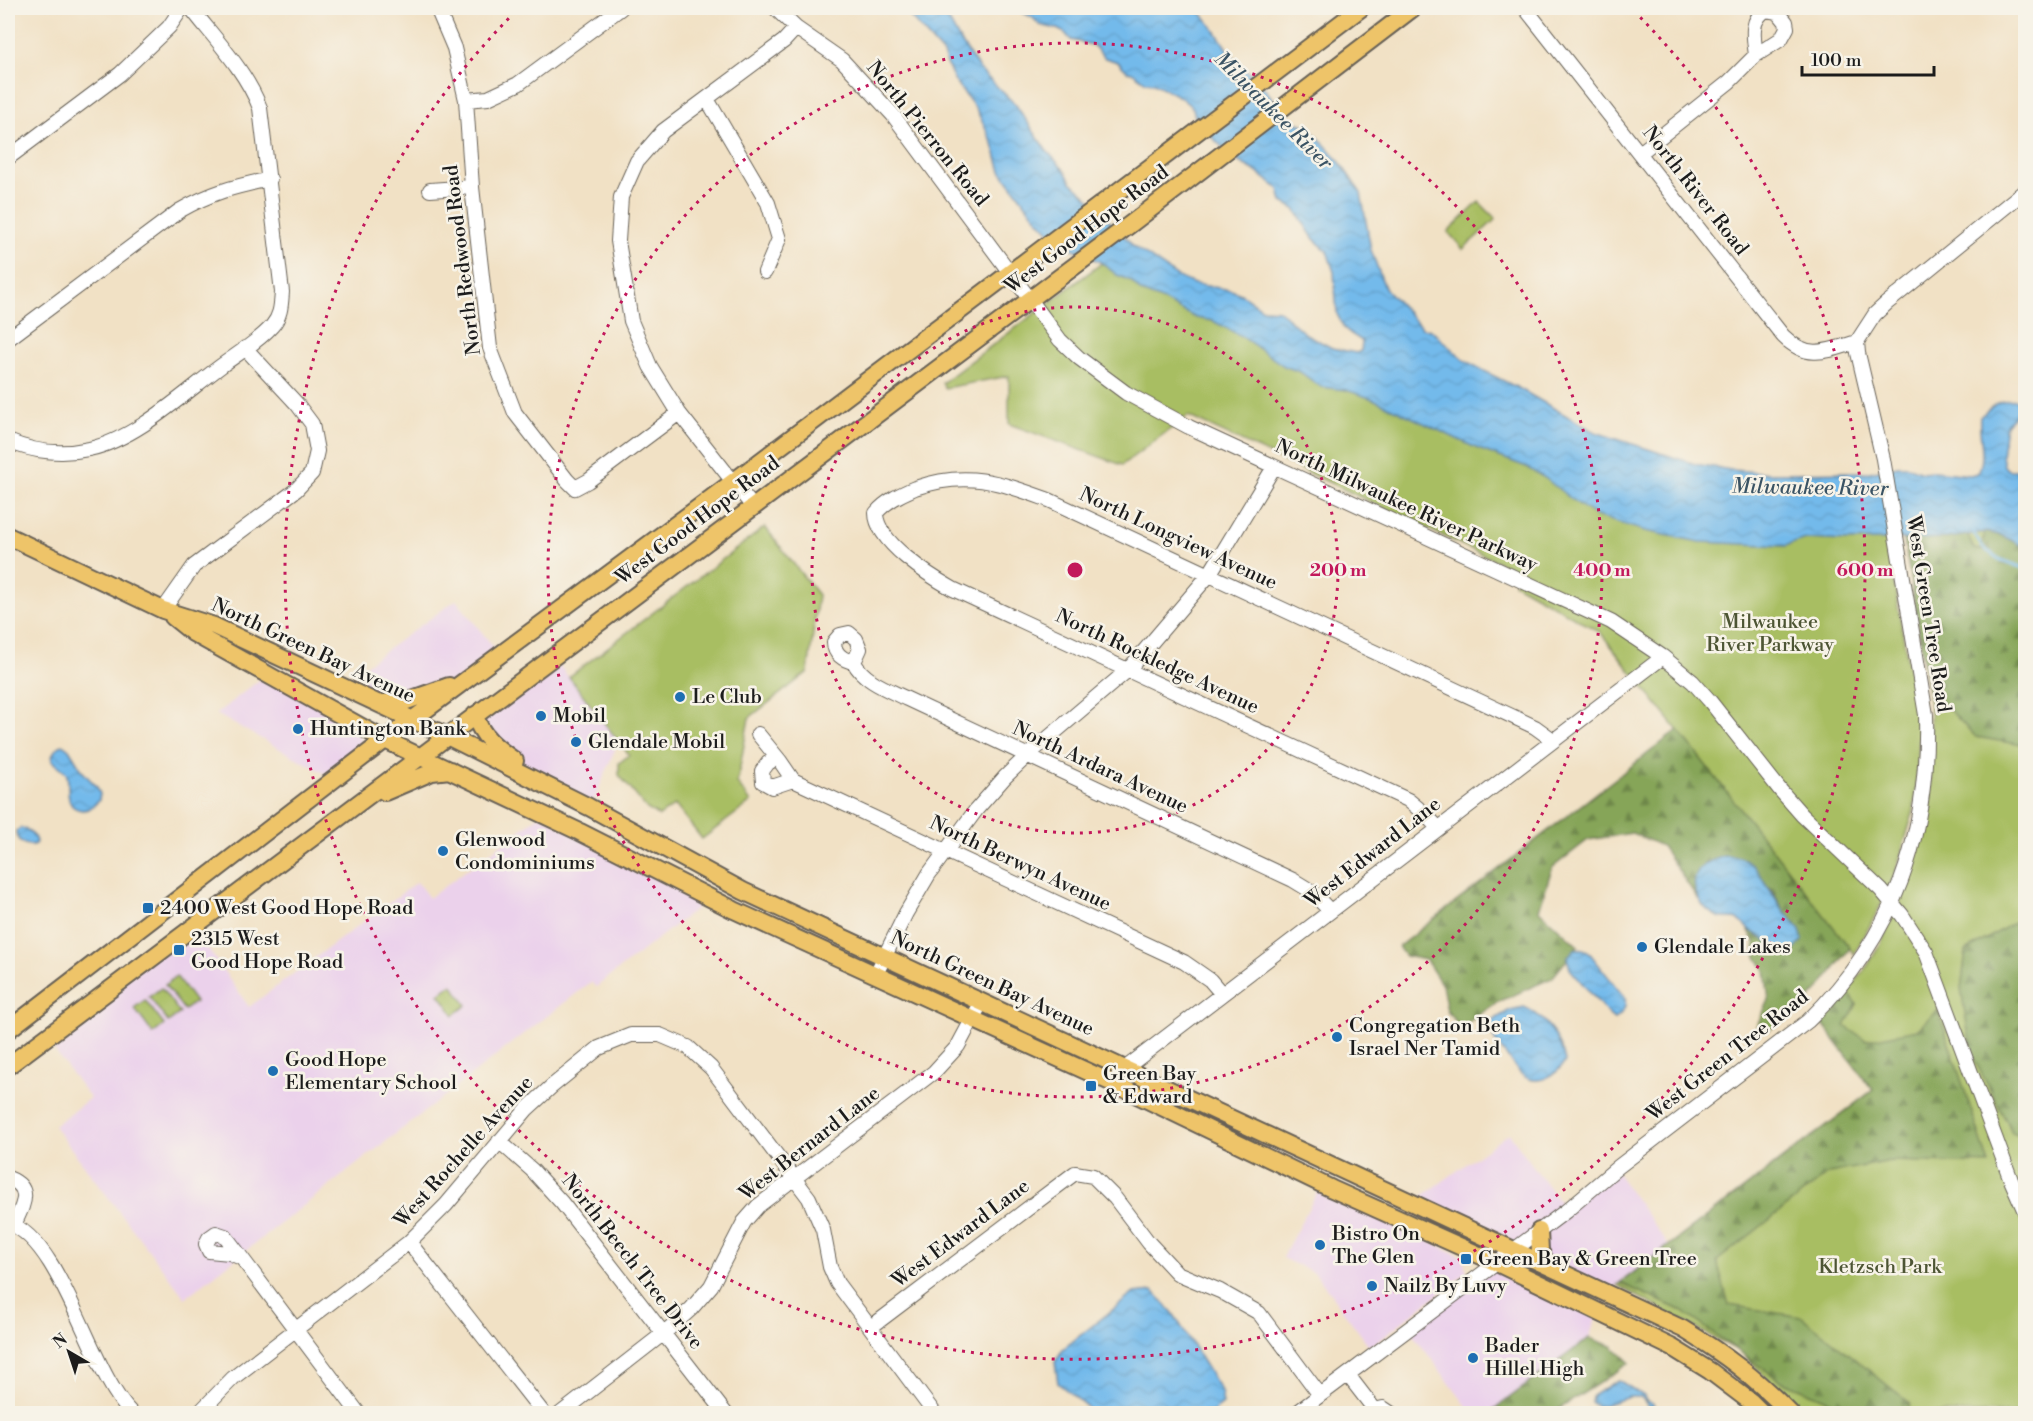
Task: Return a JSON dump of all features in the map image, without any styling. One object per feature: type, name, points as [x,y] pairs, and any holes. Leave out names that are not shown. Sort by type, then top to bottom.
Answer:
[{"type":"main road","name":"West Good Hope Road","points":[[8,1030],[365,755],[733,482],[1361,8]]},
{"type":"main road","points":[[1349,56],[1373,27],[1394,8]]},
{"type":"main road","name":"West Good Hope Road","points":[[8,1066],[1132,223],[1413,8]]},
{"type":"main road","name":"North Green Bay Avenue","points":[[8,536],[163,610],[214,626],[447,735],[565,795],[743,891],[1693,1335],[1723,1354],[1762,1384],[1791,1413]]},
{"type":"main road","name":"North Green Bay Avenue","points":[[163,610],[193,633],[385,740],[638,861],[734,910],[1108,1081],[1332,1189],[1497,1263],[1672,1348],[1710,1371],[1763,1413]]},
{"type":"main road","points":[[375,702],[404,702],[466,679]]},
{"type":"main road","points":[[340,715],[361,739],[365,755]]},
{"type":"main road","points":[[475,715],[478,726],[490,741],[565,795]]},
{"type":"main road","points":[[357,804],[432,772],[450,770]]},
{"type":"main road","points":[[1539,1231],[1540,1251],[1548,1266]]},
{"type":"street","points":[[8,158],[120,74],[169,27],[182,8]]},
{"type":"street","points":[[8,441],[56,453],[90,449],[122,436],[150,419],[245,348],[272,326],[281,311],[282,292],[260,108],[254,93],[191,8]]},
{"type":"street","name":"North Redwood Road","points":[[437,8],[454,48],[466,100],[472,187],[490,348],[515,413],[575,488],[588,481],[679,413]]},
{"type":"street","points":[[466,100],[488,98],[518,84],[621,8]]},
{"type":"street","name":"North Pierron Road","points":[[775,8],[796,28],[842,60],[893,115],[1011,272]]},
{"type":"street","name":"North River Road","points":[[1525,8],[1790,342],[1803,351],[1815,353],[1857,342]]},
{"type":"street","points":[[753,507],[679,413],[650,366],[631,321],[618,241],[621,197],[637,161],[663,131],[784,41],[796,28]]},
{"type":"street","points":[[1640,153],[1729,82],[1756,56]]},
{"type":"street","points":[[707,99],[768,203],[779,239],[765,272]]},
{"type":"street","points":[[8,339],[179,211],[201,198],[227,188],[270,179]]},
{"type":"street","points":[[430,190],[472,187]]},
{"type":"street","points":[[1857,342],[1871,320],[1887,303],[2025,190]]},
{"type":"street","name":"North Milwaukee River Parkway","points":[[1011,272],[1060,340],[1103,378],[1154,409],[1274,467],[1611,622],[1663,657],[1709,700],[1802,815],[1892,902],[1926,952],[2025,1214]]},
{"type":"street","name":"West Green Tree Road","points":[[1295,1413],[1539,1231],[1618,1167],[1808,1021],[1857,966],[1880,928],[1906,870],[1919,819],[1927,753],[1926,715],[1883,459],[1857,342]]},
{"type":"street","points":[[163,610],[194,566],[296,490],[312,473],[317,451],[312,423],[245,348]]},
{"type":"street","points":[[876,974],[912,903],[945,851],[1005,777],[1128,670],[1209,575],[1274,467]]},
{"type":"street","name":"North Longview Avenue","points":[[876,513],[900,494],[925,485],[962,478],[1002,484],[1049,500],[1535,727],[1553,740]]},
{"type":"street","name":"North Rockledge Avenue","points":[[876,513],[877,522],[909,561],[953,589],[1408,800],[1437,828]]},
{"type":"street","name":"West Edward Lane","points":[[1108,1081],[1663,657]]},
{"type":"street","name":"North Ardara Avenue","points":[[854,662],[860,672],[886,689],[1293,880],[1311,891],[1330,911]]},
{"type":"street","points":[[758,734],[780,761],[793,780],[772,787],[763,782],[761,775],[764,767],[771,760],[780,761]]},
{"type":"street","name":"North Berwyn Avenue","points":[[793,780],[1184,962],[1210,980],[1222,994]]},
{"type":"street","name":"West Bernard Lane","points":[[560,1413],[692,1309],[711,1286],[744,1222],[758,1206],[934,1072],[958,1046],[981,1004]]},
{"type":"street","name":"West Rochelle Avenue","points":[[198,1413],[233,1378],[410,1242],[446,1205],[527,1109],[550,1087],[599,1048],[631,1035],[660,1035],[688,1047],[711,1068],[795,1178]]},
{"type":"street","name":"North Beech Tree Drive","points":[[499,1141],[532,1170],[562,1203],[726,1413]]},
{"type":"street","name":"West Edward Lane","points":[[871,1327],[1075,1173],[1093,1176],[1115,1198],[1149,1243],[1177,1273],[1220,1291],[1259,1313],[1320,1395]]},
{"type":"street","points":[[8,1178],[19,1182],[24,1191],[24,1202],[11,1224],[36,1243],[58,1277],[109,1382],[132,1413]]},
{"type":"street","points":[[795,1178],[818,1216],[830,1267],[837,1283],[935,1413]]},
{"type":"street","points":[[410,1242],[544,1413]]},
{"type":"street","points":[[239,1257],[359,1413]]},
{"type":"street","points":[[1348,1375],[1373,1412],[1383,1408],[1392,1413]]},
{"type":"shaded area","points":[[456,600],[500,655],[466,679],[404,702],[358,694],[367,664]]},
{"type":"shaded area","points":[[553,657],[618,742],[591,808],[504,753],[475,715]]},
{"type":"shaded area","points":[[267,674],[354,729],[361,739],[364,748],[335,779],[216,714]]},
{"type":"shaded area","name":"Good Hope Elementary School","points":[[542,814],[711,897],[596,987],[591,982],[185,1298],[54,1126],[90,1098],[45,1038],[193,927],[249,1007],[417,882],[429,898]]},
{"type":"shaded area","points":[[1509,1133],[1566,1211],[1615,1170],[1669,1246],[1606,1294],[1548,1266],[1539,1232],[1514,1250],[1413,1203]]},
{"type":"shaded area","points":[[1319,1189],[1463,1257],[1467,1272],[1370,1347],[1315,1273],[1282,1258]]},
{"type":"shaded area","points":[[1497,1263],[1596,1318],[1589,1338],[1489,1413],[1472,1413],[1408,1328]]},
{"type":"green space","points":[[1479,202],[1496,219],[1463,249],[1448,232]]},
{"type":"green space","name":"Milwaukee River Parkway","points":[[1118,251],[1290,339],[1886,537],[1920,732],[1914,810],[1895,874],[1854,954],[1600,632],[1514,583],[1524,574],[1188,416],[1122,465],[1009,424],[1009,376],[945,388],[942,383]]},
{"type":"green space","name":"Kletzsch Park","points":[[2025,484],[2025,1413],[1801,1413],[1742,1353],[1617,1285],[1873,1090],[1821,1022],[1865,970],[1881,943],[1909,882],[1931,807],[1930,704],[1899,504]]},
{"type":"green space","name":"Le Club","points":[[765,527],[818,595],[808,672],[749,718],[737,783],[751,802],[702,839],[675,805],[659,816],[647,809],[619,775],[619,763],[629,755],[569,677]]},
{"type":"green space","points":[[1985,532],[2001,535],[2025,547],[2026,742],[2023,745],[1976,737],[1928,688],[1904,539],[1947,538],[1967,534],[1974,549],[1981,550]]},
{"type":"green space","points":[[1678,730],[1850,948],[1819,989],[1798,1011],[1767,1031],[1756,1027],[1769,1000],[1765,970],[1756,955],[1755,942],[1748,929],[1789,956],[1799,928],[1784,911],[1770,887],[1695,883],[1698,899],[1662,846],[1632,833],[1588,840],[1552,868],[1539,910],[1578,946],[1552,978],[1496,1003],[1460,1028],[1447,1011],[1442,985],[1426,960],[1405,956],[1398,947]]},
{"type":"green space","points":[[2025,916],[2025,1137],[2012,1132],[1972,1055],[1961,989],[1966,951]]},
{"type":"green space","points":[[176,976],[195,1002],[184,1010],[165,985]]},
{"type":"green space","points":[[452,984],[467,1005],[454,1015],[439,994]]},
{"type":"green space","points":[[161,988],[180,1013],[168,1022],[149,997]]},
{"type":"green space","points":[[1847,991],[1857,1004],[1845,1026],[1866,1040],[1917,1030],[1938,1010],[1989,1164],[1891,1161],[1829,1173],[1717,1261],[1729,1305],[1802,1317],[1910,1403],[1908,1413],[1859,1413],[1781,1381],[1682,1311],[1620,1283],[1873,1090],[1821,1022]]},
{"type":"green space","points":[[145,1000],[164,1025],[153,1034],[134,1008]]},
{"type":"green space","points":[[1589,1338],[1612,1346],[1630,1363],[1553,1413],[1489,1413]]},
{"type":"water","name":"Milwaukee River","points":[[900,8],[942,8],[980,70],[1016,105],[1071,182],[1106,213],[1109,222],[1113,223],[1133,246],[1178,277],[1194,284],[1231,290],[1263,309],[1279,310],[1304,333],[1332,348],[1356,353],[1361,351],[1362,341],[1344,328],[1337,314],[1334,272],[1327,251],[1313,238],[1295,209],[1282,202],[1279,189],[1252,169],[1235,160],[1196,121],[1193,108],[1180,97],[1154,83],[1146,82],[1127,71],[1118,62],[1105,58],[1093,45],[1071,40],[1065,33],[1040,25],[1032,17],[1013,8],[1195,8],[1211,24],[1237,61],[1254,76],[1292,122],[1302,124],[1317,136],[1339,161],[1361,193],[1371,250],[1385,288],[1422,328],[1431,330],[1464,360],[1595,432],[1695,464],[1731,470],[1772,473],[1870,472],[1906,466],[1922,472],[1970,475],[1978,473],[1981,466],[1980,417],[1990,408],[2006,400],[2025,401],[2025,414],[2015,415],[2006,424],[2002,456],[2004,466],[2008,470],[2025,470],[2025,547],[2001,535],[1985,532],[1947,538],[1847,541],[1806,539],[1785,546],[1700,542],[1645,531],[1596,516],[1545,478],[1524,466],[1476,448],[1373,399],[1346,390],[1321,387],[1300,372],[1284,366],[1241,336],[1213,321],[1196,318],[1141,292],[1131,281],[1070,247],[1048,230],[1001,171],[993,144],[976,109],[954,80],[943,54]]},
{"type":"water","points":[[64,745],[97,787],[100,794],[99,800],[92,807],[82,810],[71,805],[66,773],[52,760],[55,750]]},
{"type":"water","points":[[21,828],[32,834],[35,844],[28,845],[19,840],[16,831]]},
{"type":"water","points":[[1724,856],[1740,857],[1754,866],[1784,911],[1799,928],[1803,940],[1789,956],[1748,929],[1738,919],[1713,914],[1698,898],[1695,884],[1699,870],[1711,861]]},
{"type":"water","points":[[1574,949],[1588,951],[1625,998],[1625,1008],[1614,1019],[1570,969],[1567,958]]},
{"type":"water","points":[[1524,1007],[1539,1016],[1551,1029],[1560,1045],[1565,1062],[1557,1071],[1540,1080],[1527,1078],[1520,1072],[1496,1043],[1487,1024],[1510,1010]]},
{"type":"water","points":[[1153,1291],[1173,1313],[1221,1391],[1223,1404],[1211,1413],[1090,1413],[1087,1407],[1058,1383],[1055,1362],[1063,1349],[1134,1293]]},
{"type":"water","points":[[1618,1380],[1644,1396],[1646,1401],[1653,1403],[1657,1413],[1650,1413],[1641,1397],[1629,1397],[1598,1407],[1591,1402],[1592,1396]]},
{"type":"waterway","points":[[1973,530],[1982,547],[1999,559],[2026,569]]},
{"type":"place","name":"Le Club","points":[[680,697]]},
{"type":"place","name":"Mobil","points":[[541,716]]},
{"type":"place","name":"Huntington Bank","points":[[298,729]]},
{"type":"place","name":"Glendale Mobil","points":[[576,742]]},
{"type":"place","name":"Glenwood Condominiums","points":[[443,851]]},
{"type":"place","name":"2400 West Good Hope Road","points":[[148,908]]},
{"type":"place","name":"Glendale Lakes","points":[[1642,947]]},
{"type":"place","name":"2315 West Good Hope Road","points":[[179,950]]},
{"type":"place","name":"Congregation Beth Israel Ner Tamid","points":[[1337,1037]]},
{"type":"place","name":"Good Hope Elementary School","points":[[273,1071]]},
{"type":"place","name":"Green Bay & Edward","points":[[1091,1086]]},
{"type":"place","name":"Bistro On The Glen","points":[[1320,1245]]},
{"type":"place","name":"Green Bay & Green Tree","points":[[1466,1259]]},
{"type":"place","name":"Nailz By Luvy","points":[[1372,1286]]},
{"type":"place","name":"Bader Hillel High","points":[[1473,1358]]}]
